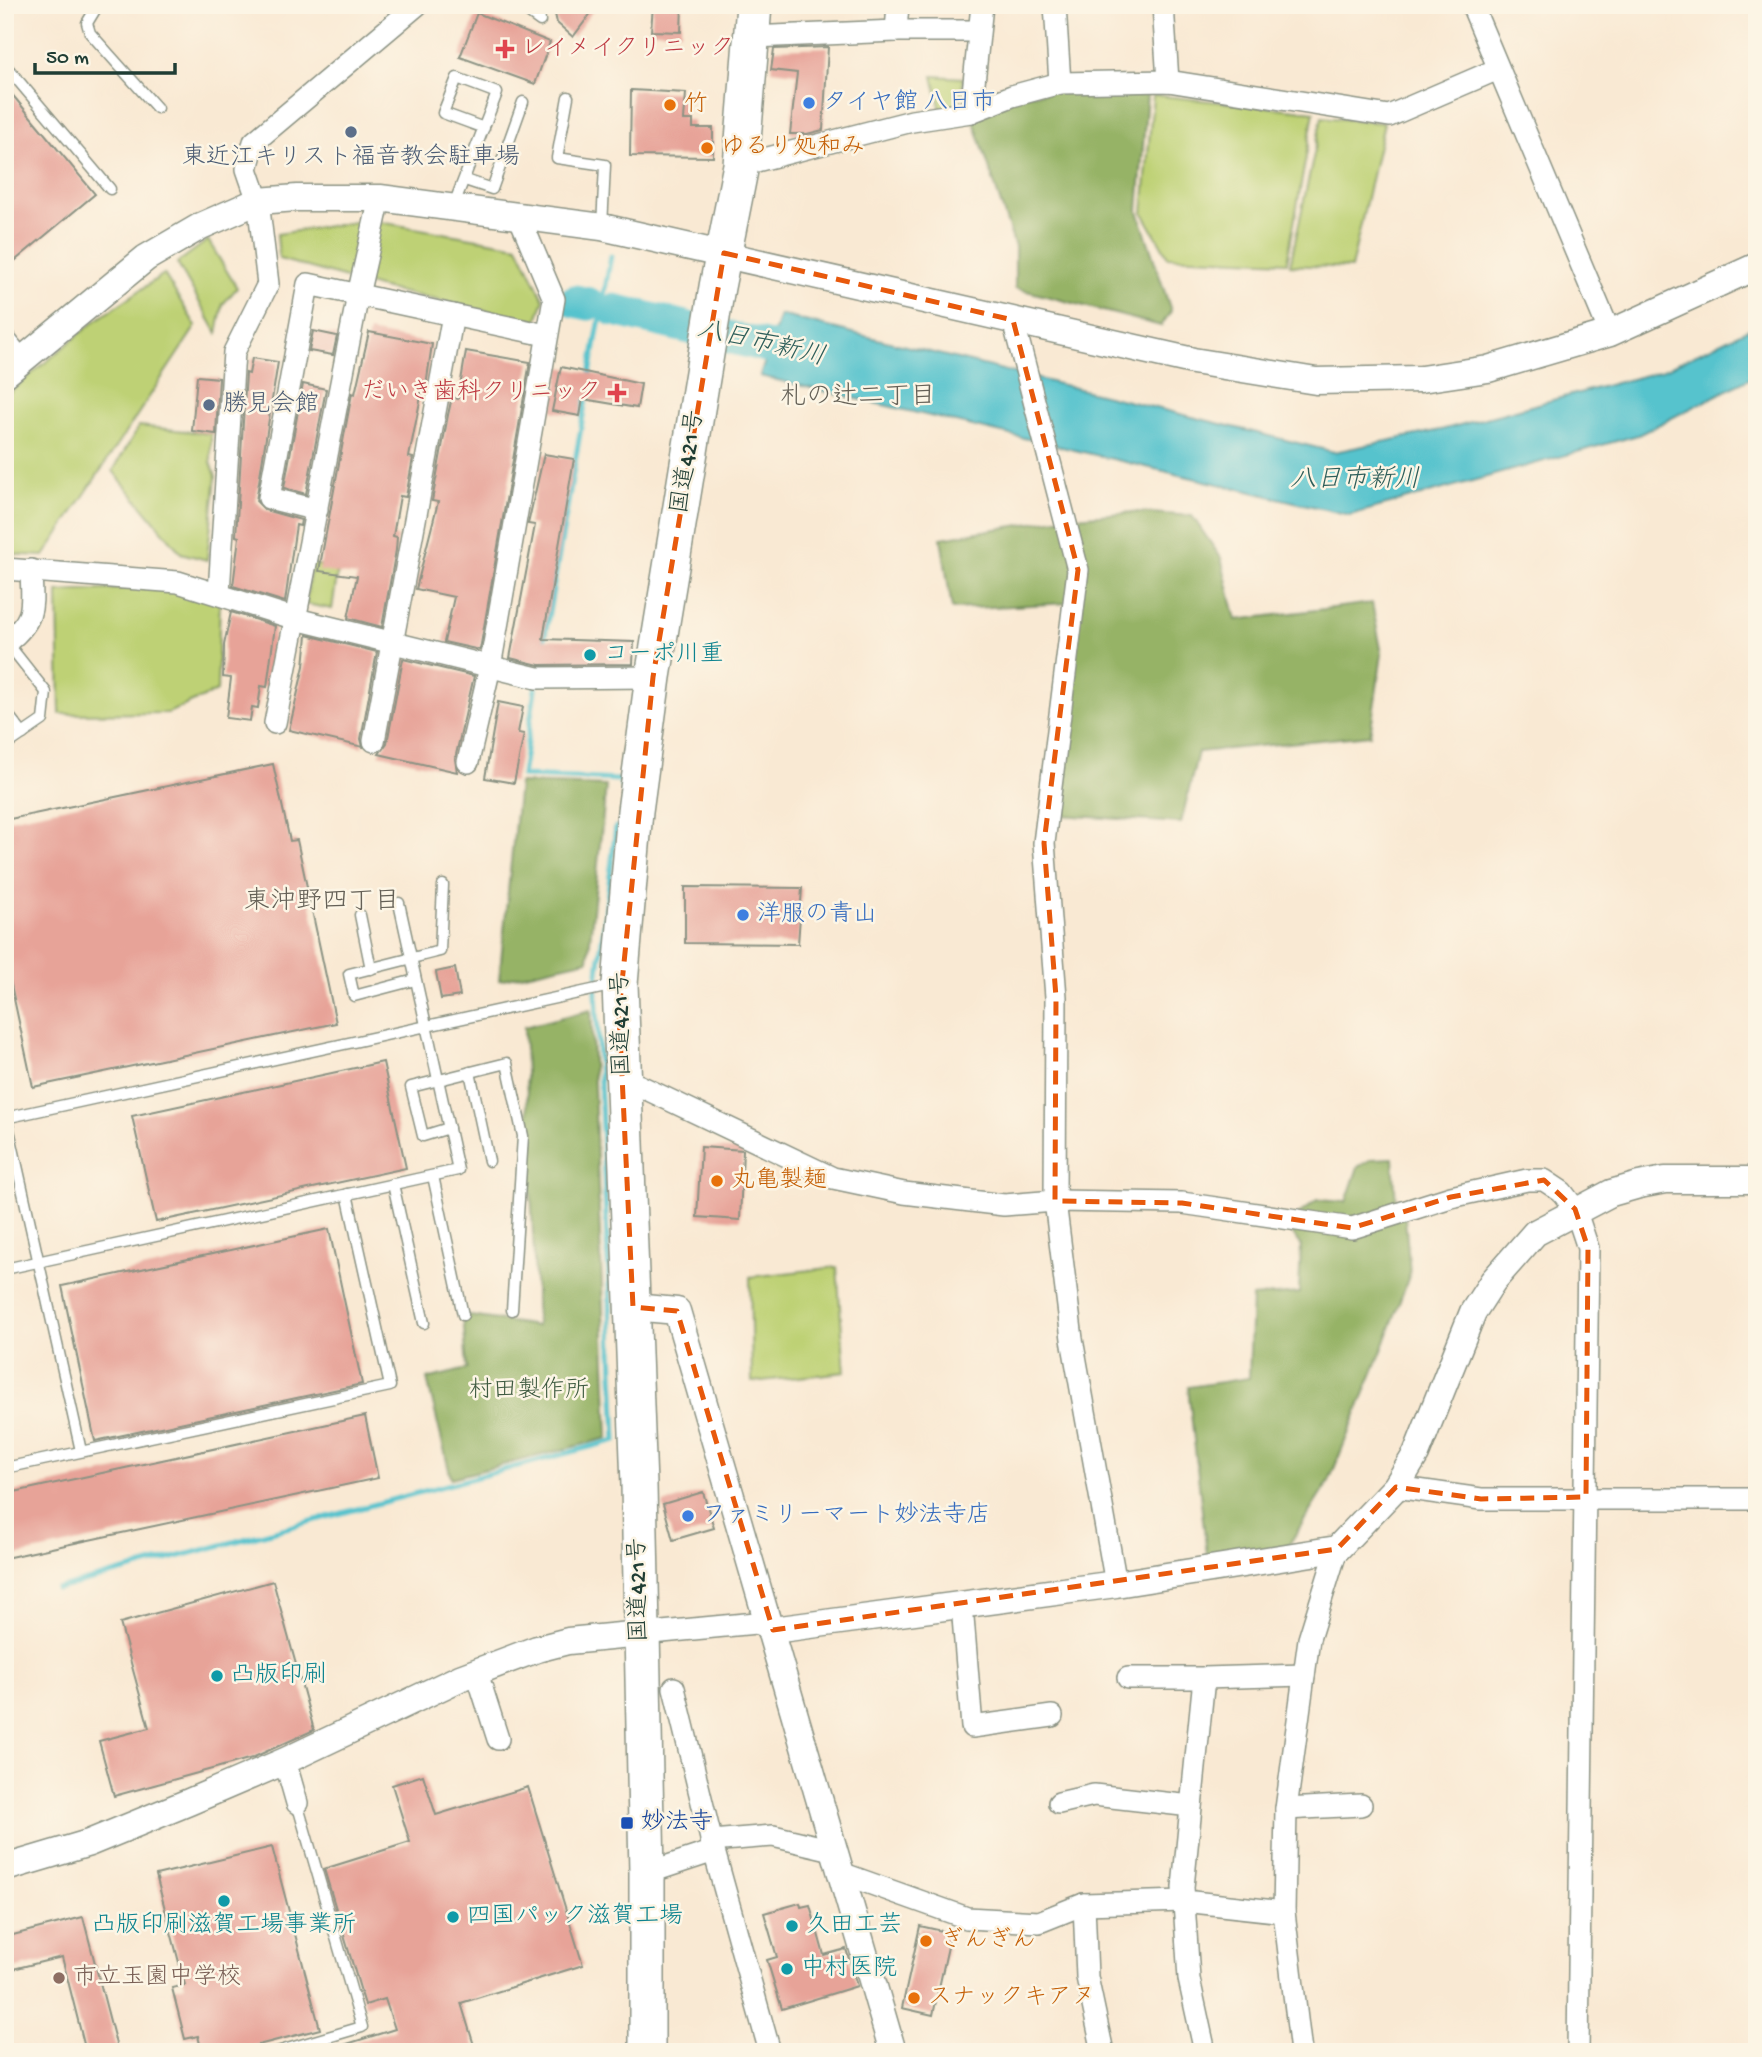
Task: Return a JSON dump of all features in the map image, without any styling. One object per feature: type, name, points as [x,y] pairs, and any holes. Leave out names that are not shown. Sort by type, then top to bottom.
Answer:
[{"type":"highway","name":"国道421号","points":[[647,2052],[647,1873],[633,1307],[620,984],[635,811],[653,677],[741,165],[753,21]]},
{"type":"street","points":[[219,593],[234,352],[268,284],[258,201],[247,169],[254,142],[417,5]]},
{"type":"street","points":[[896,31],[898,5]]},
{"type":"street","points":[[971,112],[982,5]]},
{"type":"street","points":[[1055,5],[1060,83]]},
{"type":"street","points":[[1163,5],[1168,81]]},
{"type":"street","points":[[1472,5],[1611,333]]},
{"type":"street","points":[[753,21],[896,31],[978,31]]},
{"type":"street","points":[[741,165],[912,121],[971,112],[1012,96],[1060,83],[1168,81],[1389,116],[1498,69]]},
{"type":"street","points":[[275,723],[358,295],[380,198]]},
{"type":"street","points":[[5,374],[146,258],[201,226],[258,201],[380,198],[603,227],[1193,361],[1316,381],[1421,379],[1488,369],[1611,333],[1757,267]]},
{"type":"street","points":[[468,762],[490,667],[554,299],[519,216]]},
{"type":"street","points":[[317,510],[269,498],[309,284],[546,335]]},
{"type":"street","points":[[374,741],[453,315]]},
{"type":"street","points":[[1013,320],[1078,570],[1044,843],[1056,997],[1055,1202],[1074,1352],[1116,1584]]},
{"type":"street","points":[[5,569],[178,582],[296,619],[537,678],[653,677]]},
{"type":"street","points":[[6,641],[26,627],[32,604],[32,570]]},
{"type":"street","points":[[624,1094],[638,1085],[834,1178],[904,1193],[1004,1205],[1055,1202],[1182,1203],[1352,1228],[1451,1196],[1527,1180],[1544,1180],[1562,1192],[1575,1209],[1588,1248],[1578,2052]]},
{"type":"street","points":[[1300,2052],[1284,1912],[1286,1809],[1309,1639],[1337,1549],[1396,1487],[1416,1454],[1474,1312],[1493,1281],[1535,1233],[1575,1209],[1611,1193],[1665,1180],[1757,1180]]},
{"type":"street","points":[[633,1307],[677,1311],[894,2052]]},
{"type":"street","points":[[1396,1487],[1481,1499],[1757,1499]]},
{"type":"street","points":[[5,1868],[89,1843],[285,1761],[460,1678],[477,1674],[537,1649],[568,1641],[756,1623],[772,1630],[1116,1584],[1337,1549]]},
{"type":"street","points":[[962,1605],[972,1727],[1052,1716]]},
{"type":"street","points":[[477,1674],[498,1739]]},
{"type":"street","points":[[1128,1678],[1304,1675]]},
{"type":"street","points":[[1204,1678],[1184,1900],[1189,1979],[1205,2052]]},
{"type":"street","points":[[674,1688],[712,1846],[770,2052]]},
{"type":"street","points":[[285,1761],[297,1803]]},
{"type":"street","points":[[1059,1803],[1094,1795],[1191,1806]]},
{"type":"street","points":[[1286,1809],[1361,1805]]},
{"type":"street","points":[[647,1873],[712,1846],[773,1836],[967,1917],[1040,1922],[1084,1904],[1184,1900],[1284,1912]]},
{"type":"street","points":[[1084,1904],[1087,1977],[1103,2052]]},
{"type":"lane","points":[[98,5],[87,23],[90,33],[157,108]]},
{"type":"lane","points":[[518,5],[540,21],[538,5]]},
{"type":"lane","points":[[5,65],[110,190]]},
{"type":"lane","points":[[452,209],[465,180],[484,128],[496,93],[457,78],[443,113],[484,128]]},
{"type":"lane","points":[[568,97],[557,158],[605,166],[603,227]]},
{"type":"lane","points":[[465,180],[492,189],[523,103]]},
{"type":"lane","points":[[5,331],[26,357]]},
{"type":"lane","points":[[5,746],[43,720],[46,692],[6,641]]},
{"type":"lane","points":[[5,711],[23,734]]},
{"type":"lane","points":[[415,980],[354,996],[349,974],[440,951],[443,885]]},
{"type":"lane","points":[[5,1269],[458,1170],[399,903]]},
{"type":"lane","points":[[360,915],[371,969]]},
{"type":"lane","points":[[82,1451],[6,1116],[620,984]]},
{"type":"lane","points":[[449,1128],[423,1136],[411,1087],[507,1063],[523,1136],[512,1310]]},
{"type":"lane","points":[[470,1072],[489,1161]]},
{"type":"lane","points":[[433,1176],[463,1315]]},
{"type":"lane","points":[[393,1184],[424,1323]]},
{"type":"lane","points":[[5,1468],[390,1385],[347,1194]]},
{"type":"lane","points":[[277,2052],[362,2027],[297,1803]]},
{"type":"highlighted area","points":[[724,253],[1013,320],[1078,570],[1044,843],[1056,997],[1055,1201],[1182,1203],[1352,1228],[1451,1197],[1544,1180],[1575,1209],[1588,1248],[1586,1497],[1481,1499],[1396,1487],[1337,1549],[773,1630],[677,1311],[633,1307],[619,1012],[653,677]]},
{"type":"green space","points":[[933,76],[963,78],[961,103],[941,111]]},
{"type":"green space","points":[[1148,82],[1138,211],[1171,311],[1161,326],[1015,288],[1015,247],[971,112],[1012,96]]},
{"type":"green space","points":[[1153,95],[1314,112],[1287,262],[1168,257],[1143,213]]},
{"type":"green space","points":[[1322,117],[1384,123],[1351,268],[1290,265]]},
{"type":"green space","points":[[368,220],[518,246],[544,300],[536,322],[378,287],[279,259],[277,234]]},
{"type":"green space","points":[[208,240],[237,288],[223,304],[217,333],[177,263]]},
{"type":"green space","points":[[164,274],[196,326],[44,556],[5,554],[5,396],[95,321]]},
{"type":"green space","points":[[139,426],[211,434],[211,462],[216,476],[207,560],[181,553],[113,471]]},
{"type":"green space","points":[[1135,512],[1192,516],[1221,558],[1236,620],[1372,603],[1382,654],[1370,735],[1198,752],[1181,823],[1060,815],[1077,575],[1069,603],[952,609],[941,538],[1063,518]]},
{"type":"green space","points":[[311,563],[338,570],[332,609],[306,604]]},
{"type":"green space","points":[[177,586],[220,599],[217,691],[168,713],[60,714],[58,592]]},
{"type":"green space","points":[[519,783],[606,786],[588,960],[499,980]]},
{"type":"green space","name":"村田製作所","points":[[591,1010],[608,1438],[451,1478],[427,1379],[467,1369],[463,1315],[537,1326],[524,1027]]},
{"type":"green space","points":[[1393,1158],[1396,1203],[1369,1215],[1352,1228],[1294,1218],[1317,1200],[1346,1202],[1358,1167],[1372,1159]]},
{"type":"green space","points":[[1405,1217],[1410,1273],[1329,1481],[1283,1554],[1208,1564],[1188,1387],[1249,1378],[1252,1297],[1299,1293],[1301,1246],[1286,1225]]},
{"type":"green space","points":[[837,1267],[845,1372],[752,1382],[750,1277]]},
{"type":"water","name":"八日市新川","points":[[780,315],[1334,452],[1441,430],[1661,371],[1757,325],[1757,375],[1638,435],[1350,515],[760,376]]},
{"type":"building","points":[[553,5],[597,5],[573,37],[557,23]]},
{"type":"building","points":[[653,5],[682,5],[681,32],[651,31]]},
{"type":"building","name":"レイメイクリニック","points":[[477,13],[550,42],[535,84],[460,57]]},
{"type":"building","name":"タイヤ館 八日市","points":[[828,47],[823,130],[790,134],[797,73],[771,70],[774,49]]},
{"type":"building","points":[[5,86],[95,194],[5,269]]},
{"type":"building","points":[[631,90],[686,93],[684,120],[693,120],[693,128],[713,128],[713,157],[630,156]]},
{"type":"building","points":[[313,331],[337,336],[333,355],[309,351]]},
{"type":"building","points":[[369,332],[432,344],[426,386],[423,386],[409,457],[413,458],[406,497],[400,496],[393,536],[397,537],[396,550],[382,627],[348,618],[357,576],[319,571],[352,393],[355,394]]},
{"type":"building","points":[[466,351],[530,362],[480,650],[444,642],[454,597],[416,589],[438,502],[432,501],[448,415],[452,397],[458,399]]},
{"type":"building","points":[[252,358],[278,362],[256,501],[265,510],[301,520],[300,526],[296,525],[285,602],[233,586],[239,537],[236,536],[246,373],[249,374]]},
{"type":"building","points":[[561,367],[641,384],[637,408],[583,399],[580,416],[552,411]]},
{"type":"building","name":"勝見会館","points":[[197,376],[219,378],[216,434],[192,431]]},
{"type":"building","points":[[303,384],[326,389],[306,494],[284,488]]},
{"type":"building","points":[[544,454],[574,459],[543,639],[634,642],[633,664],[539,665],[510,658],[535,525],[528,524]]},
{"type":"building","points":[[231,612],[275,626],[267,687],[261,686],[258,708],[252,707],[250,721],[226,718],[231,678],[223,677],[224,645]]},
{"type":"building","points":[[307,635],[377,652],[361,739],[363,747],[289,730],[304,666]]},
{"type":"building","points":[[403,659],[474,676],[455,759],[457,772],[379,754],[387,743]]},
{"type":"building","points":[[498,702],[523,707],[518,733],[524,734],[514,783],[485,778]]},
{"type":"building","points":[[273,764],[290,841],[297,840],[336,1023],[33,1087],[5,957],[5,820]]},
{"type":"building","name":"洋服の青山","points":[[685,887],[802,888],[798,944],[685,943]]},
{"type":"building","points":[[455,968],[460,996],[441,999],[436,972]]},
{"type":"building","points":[[383,1062],[406,1168],[156,1222],[132,1116]]},
{"type":"building","points":[[701,1147],[743,1150],[740,1220],[697,1217]]},
{"type":"building","points":[[329,1229],[362,1384],[95,1441],[62,1286]]},
{"type":"building","points":[[365,1416],[378,1478],[5,1558],[5,1494]]},
{"type":"building","name":"ファミリーマート妙法寺店","points":[[703,1492],[714,1528],[673,1540],[663,1504]]},
{"type":"building","name":"凸版印刷","points":[[273,1581],[314,1730],[252,1758],[114,1796],[99,1741],[149,1728],[120,1623]]},
{"type":"building","name":"四国パック滋賀工場","points":[[423,1775],[436,1815],[528,1787],[583,1965],[461,2003],[476,2052],[334,2052],[334,2048],[395,2029],[385,1999],[365,2005],[324,1869],[410,1842],[392,1785]]},
{"type":"building","points":[[272,1847],[320,2029],[231,2052],[202,2052],[198,2036],[185,2039],[172,1988],[185,1985],[156,1875]]},
{"type":"building","points":[[800,1903],[801,1907],[810,1905],[824,1955],[846,1949],[857,1986],[782,2009],[767,1960],[777,1957],[764,1913]]},
{"type":"building","points":[[83,1917],[118,2052],[86,2052],[62,1957],[5,1971],[5,1937]]},
{"type":"building","points":[[920,1926],[951,1933],[933,2015],[902,2008]]},
{"type":"waterway","points":[[589,380],[611,256]]},
{"type":"waterway","name":"八日市新川","points":[[575,301],[589,304]]},
{"type":"waterway","name":"八日市新川","points":[[614,310],[812,357]]},
{"type":"waterway","points":[[543,646],[587,393]]},
{"type":"waterway","points":[[536,683],[522,776],[622,780],[621,786]]},
{"type":"waterway","points":[[57,1589],[616,1440],[596,989],[616,827]]},
{"type":"place","name":"レイメイクリニック","points":[[505,49]]},
{"type":"place","name":"タイヤ館 八日市","points":[[809,103]]},
{"type":"place","name":"竹","points":[[670,105]]},
{"type":"place","name":"東近江キリスト福音教会駐車場","points":[[351,132]]},
{"type":"place","name":"ゆるり処和み","points":[[707,148]]},
{"type":"place","name":"だいき歯科クリニック","points":[[617,393]]},
{"type":"place","name":"勝見会館","points":[[209,405]]},
{"type":"place","name":"コーポ川重","points":[[590,655]]},
{"type":"place","name":"洋服の青山","points":[[743,915]]},
{"type":"place","name":"丸亀製麺","points":[[717,1181]]},
{"type":"place","name":"ファミリーマート妙法寺店","points":[[688,1516]]},
{"type":"place","name":"凸版印刷","points":[[217,1676]]},
{"type":"place","name":"妙法寺","points":[[627,1823]]},
{"type":"place","name":"凸版印刷滋賀工場事業所","points":[[224,1901]]},
{"type":"place","name":"四国パック滋賀工場","points":[[453,1917]]},
{"type":"place","name":"久田工芸","points":[[792,1926]]},
{"type":"place","name":"ぎんぎん","points":[[926,1941]]},
{"type":"place","name":"中村医院","points":[[787,1969]]},
{"type":"place","name":"市立玉園中学校","points":[[59,1978]]},
{"type":"place","name":"スナックキアヌ","points":[[914,1998]]},
{"type":"district","name":"札の辻二丁目","points":[[858,398]]},
{"type":"district","name":"東沖野四丁目","points":[[322,903]]}]
